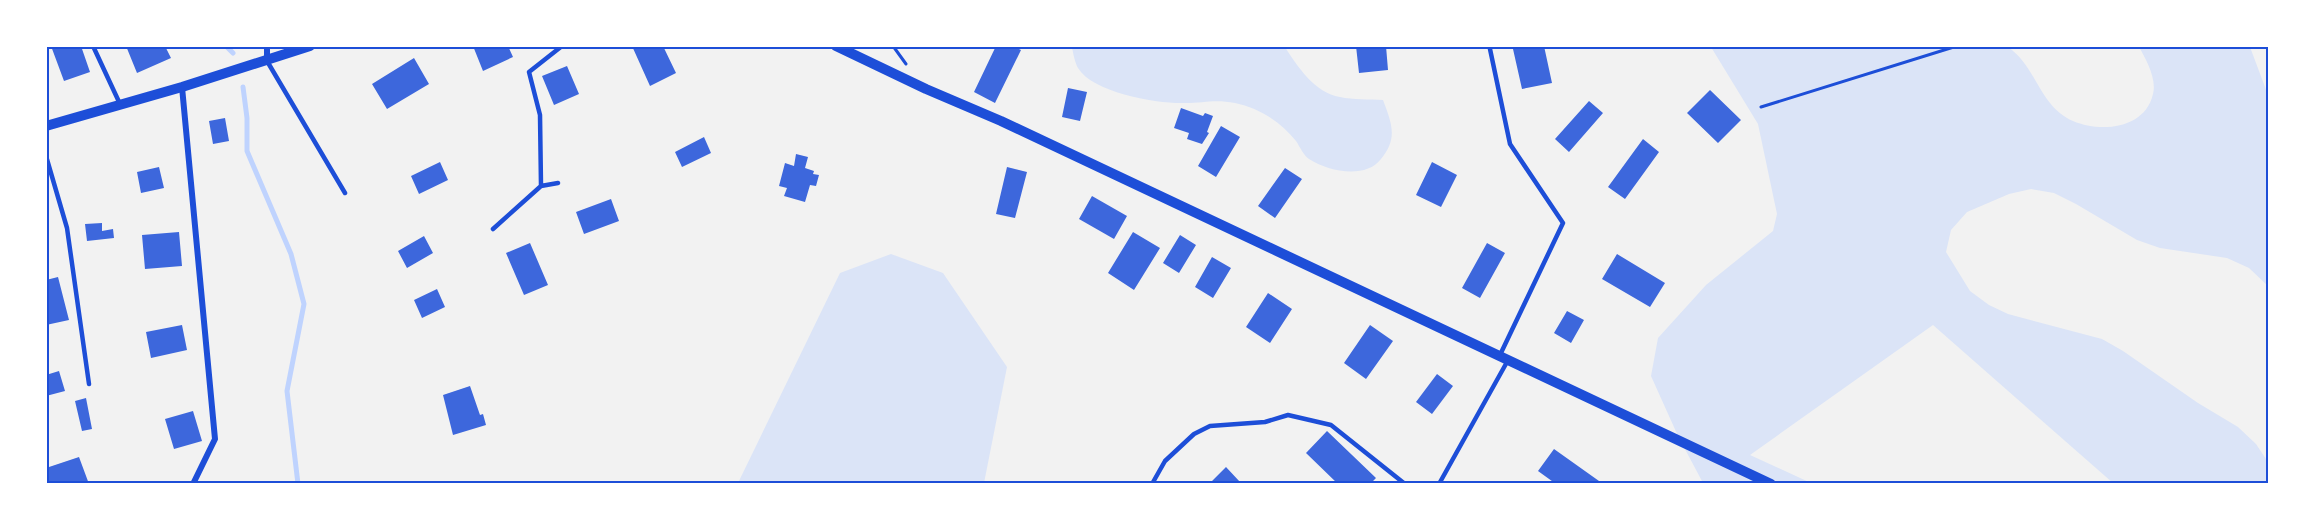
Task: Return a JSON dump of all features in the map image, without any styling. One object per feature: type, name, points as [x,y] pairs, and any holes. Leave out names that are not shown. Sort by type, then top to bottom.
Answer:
[{"type":"street","points":[[267,46],[267,60]]},
{"type":"street","points":[[46,126],[183,87],[310,46]]},
{"type":"street","points":[[836,46],[926,89],[1001,121],[1770,483]]},
{"type":"street","points":[[183,87],[215,438],[194,483]]},
{"type":"lane","points":[[93,46],[120,104]]},
{"type":"lane","points":[[541,186],[540,115],[529,72],[562,46]]},
{"type":"lane","points":[[1439,483],[1504,357],[1563,223],[1510,144],[1490,49]]},
{"type":"lane","points":[[267,60],[345,193]]},
{"type":"lane","points":[[46,156],[67,228],[89,384]]},
{"type":"lane","points":[[493,229],[541,186],[558,183]]},
{"type":"lane","points":[[1152,483],[1165,461],[1194,434],[1210,426],[1265,422],[1288,415],[1331,425],[1405,483]]},
{"type":"path","points":[[1761,107],[1942,48],[1957,46]]},
{"type":"shaded area","points":[[1072,47],[1285,47],[1308,78],[1323,90],[1345,98],[1383,100],[1391,124],[1390,144],[1381,159],[1366,169],[1337,170],[1317,164],[1307,158],[1284,128],[1253,108],[1221,101],[1173,103],[1143,99],[1111,90],[1086,77],[1078,68]]},
{"type":"shaded area","points":[[1711,47],[2008,47],[2018,55],[2045,96],[2062,114],[2084,125],[2109,127],[2132,121],[2141,115],[2153,94],[2152,76],[2139,47],[2250,47],[2268,95],[2268,286],[2249,268],[2227,258],[2160,248],[2137,240],[2054,193],[2031,189],[2009,194],[1967,212],[1951,230],[1946,252],[1970,291],[1989,305],[2008,314],[2102,339],[2238,427],[2256,444],[2268,462],[2268,483],[2113,483],[1933,325],[1750,455],[1811,483],[1703,483],[1678,436],[1651,376],[1658,338],[1706,285],[1773,231],[1777,214],[1758,124]]},
{"type":"shaded area","points":[[891,254],[943,273],[1007,367],[984,483],[738,483],[840,273]]},
{"type":"building","points":[[51,46],[81,46],[90,72],[64,81]]},
{"type":"building","points":[[126,46],[165,46],[171,58],[137,73]]},
{"type":"building","points":[[473,46],[508,46],[513,57],[483,71]]},
{"type":"building","points":[[632,46],[663,46],[676,73],[650,86]]},
{"type":"building","points":[[996,46],[1013,46],[1021,50],[995,103],[974,92]]},
{"type":"building","points":[[1356,46],[1386,46],[1388,70],[1359,73]]},
{"type":"building","points":[[1525,46],[1544,46],[1552,83],[1522,89],[1513,49]]},
{"type":"building","points":[[414,58],[429,84],[387,109],[372,84]]},
{"type":"building","points":[[567,66],[579,94],[554,105],[542,76]]},
{"type":"building","points":[[1068,88],[1087,92],[1080,121],[1062,117]]},
{"type":"building","points":[[1710,90],[1741,120],[1718,143],[1687,113]]},
{"type":"building","points":[[1589,101],[1603,113],[1569,152],[1555,139]]},
{"type":"building","points":[[1181,108],[1203,116],[1205,113],[1213,116],[1207,132],[1209,133],[1202,144],[1187,139],[1189,133],[1174,128]]},
{"type":"building","points":[[225,118],[229,141],[213,144],[209,121]]},
{"type":"building","points":[[1221,126],[1240,137],[1216,177],[1198,166]]},
{"type":"building","points":[[704,137],[711,153],[682,167],[675,152]]},
{"type":"building","points":[[1643,139],[1659,152],[1625,199],[1608,187]]},
{"type":"building","points":[[796,154],[808,157],[805,168],[819,175],[816,186],[810,185],[805,202],[784,196],[787,188],[779,186],[785,163],[794,166]]},
{"type":"building","points":[[440,162],[448,180],[419,194],[411,176]]},
{"type":"building","points":[[1432,162],[1457,175],[1441,207],[1416,195]]},
{"type":"building","points":[[159,167],[164,188],[141,193],[137,172]]},
{"type":"building","points":[[1007,167],[1027,172],[1015,218],[996,214]]},
{"type":"building","points":[[1285,168],[1302,179],[1275,218],[1258,206]]},
{"type":"building","points":[[1092,196],[1127,216],[1114,239],[1079,219]]},
{"type":"building","points":[[611,199],[619,221],[584,234],[576,212]]},
{"type":"building","points":[[102,223],[102,231],[113,229],[114,238],[87,241],[85,224]]},
{"type":"building","points":[[179,232],[182,266],[145,269],[142,235]]},
{"type":"building","points":[[1133,232],[1160,248],[1134,290],[1108,273]]},
{"type":"building","points":[[1180,235],[1196,245],[1179,273],[1163,263]]},
{"type":"building","points":[[424,236],[433,253],[407,268],[398,251]]},
{"type":"building","points":[[530,243],[548,285],[524,295],[506,253]]},
{"type":"building","points":[[1487,243],[1505,253],[1480,298],[1462,288]]},
{"type":"building","points":[[1617,254],[1665,283],[1650,307],[1602,279]]},
{"type":"building","points":[[1212,257],[1231,268],[1213,298],[1195,287]]},
{"type":"building","points":[[58,277],[69,320],[46,325],[46,280]]},
{"type":"building","points":[[437,289],[445,307],[422,318],[414,300]]},
{"type":"building","points":[[1268,293],[1292,309],[1270,343],[1246,327]]},
{"type":"building","points":[[1567,311],[1584,320],[1571,343],[1554,333]]},
{"type":"building","points":[[182,325],[187,350],[151,358],[146,332]]},
{"type":"building","points":[[1370,325],[1393,341],[1366,379],[1344,363]]},
{"type":"building","points":[[59,371],[65,391],[46,396],[46,375]]},
{"type":"building","points":[[1437,374],[1453,386],[1432,414],[1416,402]]},
{"type":"building","points":[[470,386],[486,425],[453,435],[443,395]]},
{"type":"building","points":[[86,398],[92,429],[82,431],[75,401]]},
{"type":"building","points":[[193,411],[202,441],[174,449],[165,419]]},
{"type":"building","points":[[1327,431],[1376,478],[1370,484],[1338,484],[1306,453]]},
{"type":"building","points":[[1554,449],[1599,481],[1597,484],[1556,484],[1538,471]]},
{"type":"building","points":[[79,457],[89,484],[47,484],[46,468]]},
{"type":"building","points":[[1226,467],[1240,482],[1238,484],[1214,484],[1212,481]]},
{"type":"waterway","points":[[226,46],[233,53]]},
{"type":"waterway","points":[[243,87],[247,118],[247,151],[291,254],[304,304],[287,391],[298,484]]}]
